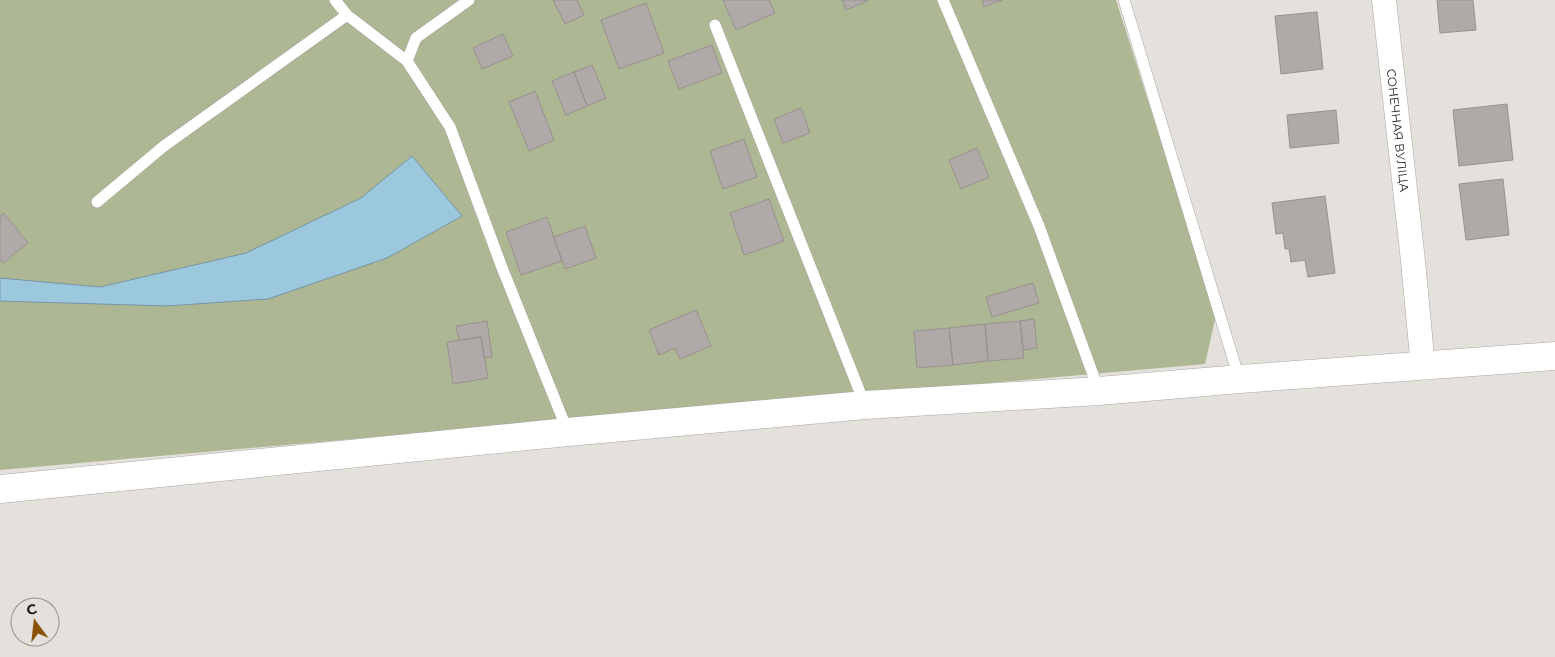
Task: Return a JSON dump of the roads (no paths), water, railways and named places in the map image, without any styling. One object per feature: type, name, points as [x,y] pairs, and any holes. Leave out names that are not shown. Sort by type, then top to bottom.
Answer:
[{"type":"street","name":"СОНЕЧНАЯ ВУЛІЦА","points":[[1384,0],[1413,261],[1422,367]]},
{"type":"street","points":[[0,489],[568,432],[865,405],[1099,391],[1555,356]]},
{"type":"lane","points":[[335,0],[347,15],[407,61],[450,127],[501,265],[568,432]]},
{"type":"lane","points":[[407,61],[416,38],[469,0]]},
{"type":"lane","points":[[943,0],[1039,226],[1099,391]]},
{"type":"lane","points":[[1124,0],[1240,379]]},
{"type":"lane","points":[[97,202],[164,146],[347,15]]},
{"type":"lane","points":[[715,25],[865,405]]},
{"type":"water","points":[[412,156],[462,216],[387,258],[268,299],[166,306],[0,301],[0,278],[100,287],[246,253],[361,198]]}]
